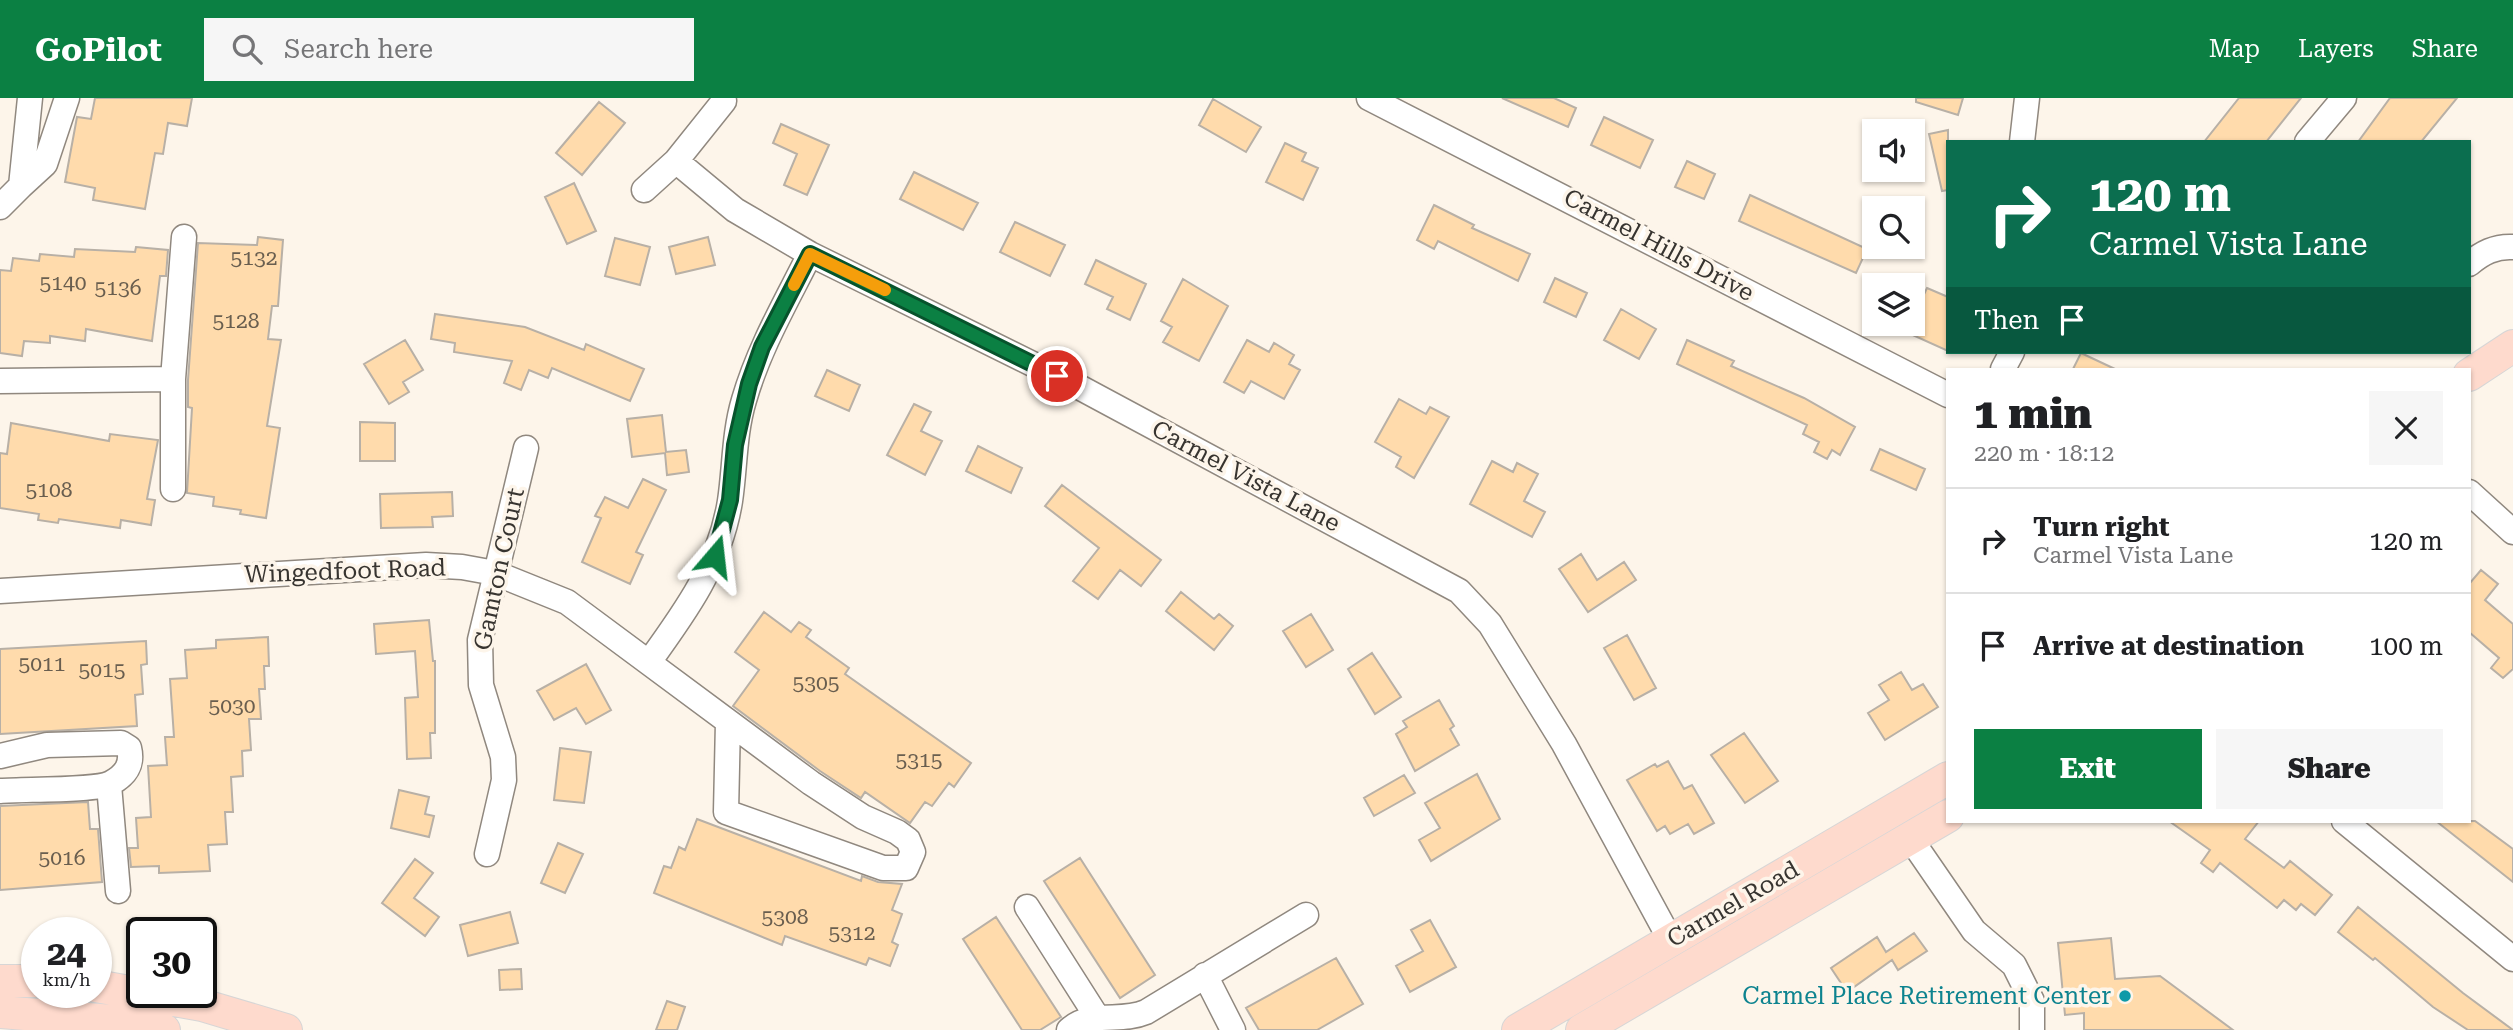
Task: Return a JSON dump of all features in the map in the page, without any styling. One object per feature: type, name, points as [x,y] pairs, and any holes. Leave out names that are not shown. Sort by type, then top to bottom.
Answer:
[{"type":"main road","points":[[2471,374],[2513,346]]},
{"type":"main road","name":"Carmel Road","points":[[1536,1026],[1671,941],[1946,779]]},
{"type":"main road","name":"Carmel Road","points":[[1582,1030],[1946,817]]},
{"type":"main road","points":[[0,981],[21,981]]},
{"type":"main road","points":[[112,989],[202,1005],[286,1030]]},
{"type":"main road","points":[[0,1012],[62,1023],[164,1030]]},
{"type":"street","points":[[21,186],[30,98]]},
{"type":"street","points":[[0,207],[45,164],[67,98]]},
{"type":"street","name":"Carmel Hills Drive","points":[[1369,98],[1946,394]]},
{"type":"street","points":[[2022,140],[2026,98]]},
{"type":"street","points":[[2309,140],[2344,98]]},
{"type":"street","points":[[644,190],[676,161],[724,100]]},
{"type":"street","name":"Carmel Vista Lane","points":[[676,161],[735,210],[810,254],[1067,381],[1459,591],[1490,624],[1564,744],[1671,941]]},
{"type":"street","points":[[173,489],[173,379],[184,237]]},
{"type":"street","points":[[2471,262],[2482,253],[2504,246],[2513,247]]},
{"type":"street","points":[[649,662],[690,605],[715,556],[730,500],[735,445],[747,390],[762,347],[810,254]]},
{"type":"street","points":[[0,381],[173,379]]},
{"type":"street","name":"Gamton Court","points":[[487,854],[504,780],[503,757],[482,692],[479,655],[495,573],[526,448]]},
{"type":"street","points":[[2471,494],[2513,532]]},
{"type":"street","name":"Wingedfoot Road","points":[[0,591],[426,565],[463,567],[495,573],[567,602],[811,783],[908,840],[913,852],[905,868],[883,868],[726,812],[728,722]]},
{"type":"street","points":[[0,756],[47,745],[121,743],[129,748],[132,758],[126,773],[108,785],[0,790]]},
{"type":"street","points":[[108,785],[118,891]]},
{"type":"street","points":[[2346,823],[2513,959]]},
{"type":"street","points":[[1910,838],[1974,931],[2014,965],[2032,1001],[2032,1030]]},
{"type":"street","points":[[1027,907],[1097,1017]]},
{"type":"street","points":[[1069,1030],[1083,1020],[1097,1017],[1137,1016],[1306,915]]},
{"type":"street","points":[[1205,975],[1233,1030]]},
{"type":"building","points":[[95,98],[192,98],[187,126],[168,123],[163,154],[155,153],[145,209],[93,200],[95,188],[65,182],[77,117],[91,119]]},
{"type":"building","points":[[1502,98],[1554,98],[1576,108],[1568,127]]},
{"type":"building","points":[[1916,98],[1963,98],[1958,115],[1916,102]]},
{"type":"building","points":[[2239,98],[2301,98],[2268,140],[2206,140]]},
{"type":"building","points":[[2390,98],[2457,98],[2423,140],[2359,140]]},
{"type":"building","points":[[1213,99],[1261,127],[1246,152],[1199,125]]},
{"type":"building","points":[[599,102],[625,123],[582,175],[556,153]]},
{"type":"building","points":[[1604,117],[1653,140],[1640,168],[1591,145]]},
{"type":"building","points":[[781,124],[829,145],[807,195],[784,185],[797,154],[773,143]]},
{"type":"building","points":[[1948,130],[1946,190],[1942,191],[1929,134]]},
{"type":"building","points":[[1285,143],[1306,153],[1302,161],[1318,168],[1303,200],[1266,182]]},
{"type":"building","points":[[1687,161],[1715,174],[1704,199],[1675,187]]},
{"type":"building","points":[[914,172],[978,203],[963,230],[900,199]]},
{"type":"building","points":[[574,183],[596,231],[567,244],[545,197]]},
{"type":"building","points":[[1750,195],[1862,247],[1862,259],[1856,273],[1739,221]]},
{"type":"building","points":[[1434,205],[1474,225],[1472,228],[1530,254],[1518,281],[1438,241],[1434,249],[1417,240]]},
{"type":"building","points":[[1015,222],[1065,245],[1050,276],[1000,252]]},
{"type":"building","points":[[258,237],[283,240],[278,306],[272,306],[268,339],[281,340],[267,426],[280,428],[266,518],[240,514],[241,510],[213,506],[214,497],[187,493],[192,408],[188,407],[188,380],[198,243],[257,245]]},
{"type":"building","points":[[708,237],[715,265],[676,274],[669,247]]},
{"type":"building","points":[[615,238],[650,247],[640,285],[605,276]]},
{"type":"building","points":[[136,247],[168,250],[166,276],[160,276],[152,341],[86,329],[85,341],[50,336],[50,343],[24,341],[22,356],[0,353],[0,270],[11,271],[13,258],[39,261],[40,254],[74,257],[75,249],[135,252]]},
{"type":"building","points":[[1096,260],[1146,284],[1130,320],[1107,309],[1113,297],[1085,284]]},
{"type":"building","points":[[1555,278],[1587,293],[1576,317],[1544,302]]},
{"type":"building","points":[[1183,279],[1228,306],[1199,361],[1163,342],[1172,327],[1161,321]]},
{"type":"building","points":[[1927,288],[1946,296],[1946,350],[1915,336],[1925,336]]},
{"type":"building","points":[[1621,309],[1656,329],[1639,359],[1604,340]]},
{"type":"building","points":[[435,314],[525,327],[584,350],[586,344],[644,369],[630,401],[552,368],[548,378],[529,370],[521,390],[504,383],[512,361],[454,352],[455,343],[431,339]]},
{"type":"building","points":[[405,340],[423,370],[403,382],[409,392],[389,404],[364,364]]},
{"type":"building","points":[[1247,340],[1269,352],[1274,343],[1294,355],[1289,364],[1300,370],[1284,399],[1251,381],[1244,393],[1224,382]]},
{"type":"building","points":[[1687,340],[1734,361],[1731,366],[1804,398],[1855,427],[1840,455],[1832,450],[1827,459],[1814,452],[1819,442],[1803,434],[1807,425],[1677,364]]},
{"type":"building","points":[[2080,354],[2083,354],[2113,368],[2074,368]]},
{"type":"building","points":[[827,370],[860,385],[849,411],[815,396]]},
{"type":"building","points":[[1399,399],[1426,414],[1430,407],[1449,417],[1414,478],[1396,467],[1401,457],[1375,442]]},
{"type":"building","points":[[914,404],[931,412],[921,431],[942,441],[925,475],[887,455]]},
{"type":"building","points":[[662,415],[666,452],[686,450],[689,472],[667,475],[665,453],[632,457],[627,419]]},
{"type":"building","points":[[360,422],[395,423],[395,461],[360,461]]},
{"type":"building","points":[[11,423],[109,441],[110,434],[158,440],[147,499],[155,500],[151,525],[121,520],[120,528],[59,519],[58,523],[38,520],[39,514],[0,508],[0,453],[7,454]]},
{"type":"building","points":[[978,446],[1022,468],[1011,493],[966,471]]},
{"type":"building","points":[[1880,449],[1925,469],[1916,490],[1871,470]]},
{"type":"building","points":[[1492,461],[1513,472],[1517,463],[1538,474],[1524,501],[1545,512],[1532,537],[1470,504]]},
{"type":"building","points":[[643,479],[666,490],[636,552],[643,555],[630,584],[582,562],[601,518],[595,516],[605,497],[628,508]]},
{"type":"building","points":[[1062,485],[1161,560],[1141,586],[1120,570],[1098,599],[1073,581],[1099,548],[1045,506]]},
{"type":"building","points":[[452,492],[453,516],[432,517],[433,527],[381,528],[380,494]]},
{"type":"building","points":[[1581,554],[1597,580],[1624,562],[1636,580],[1588,612],[1559,569]]},
{"type":"building","points":[[2481,570],[2498,584],[2485,600],[2513,624],[2513,669],[2503,678],[2491,668],[2499,658],[2471,634],[2471,582]]},
{"type":"building","points":[[1181,592],[1214,619],[1219,614],[1233,626],[1214,650],[1166,611]]},
{"type":"building","points":[[764,612],[791,632],[799,622],[811,630],[806,637],[849,668],[845,674],[971,763],[954,787],[949,783],[932,806],[925,802],[910,823],[865,792],[861,798],[820,771],[733,706],[759,670],[735,652]]},
{"type":"building","points":[[1311,614],[1333,650],[1306,667],[1283,631]]},
{"type":"building","points":[[429,620],[435,661],[435,733],[430,733],[431,758],[407,759],[405,698],[418,697],[415,651],[376,654],[374,624]]},
{"type":"building","points":[[1627,635],[1656,688],[1634,700],[1604,648]]},
{"type":"building","points":[[268,637],[269,666],[264,666],[265,689],[259,689],[261,719],[249,719],[251,750],[242,751],[243,776],[231,777],[233,812],[225,812],[227,844],[208,845],[210,871],[159,873],[159,866],[131,867],[129,848],[138,848],[136,818],[151,817],[148,766],[167,765],[165,737],[174,737],[170,679],[187,678],[185,650],[216,648],[216,640]]},
{"type":"building","points":[[146,641],[147,664],[141,665],[143,694],[135,695],[137,726],[0,734],[0,649]]},
{"type":"building","points":[[1372,653],[1401,697],[1375,714],[1348,669]]},
{"type":"building","points":[[586,664],[611,710],[586,724],[576,708],[554,720],[537,691]]},
{"type":"building","points":[[1901,672],[1912,690],[1923,684],[1938,707],[1885,740],[1868,713],[1889,700],[1879,685]]},
{"type":"building","points":[[1439,700],[1454,726],[1450,729],[1459,745],[1415,771],[1396,734],[1407,727],[1403,721]]},
{"type":"building","points":[[1744,733],[1778,781],[1745,803],[1711,755]]},
{"type":"building","points":[[560,748],[591,752],[584,803],[554,800]]},
{"type":"building","points":[[1668,761],[1684,789],[1692,785],[1714,823],[1694,834],[1688,824],[1670,834],[1665,826],[1657,831],[1627,780],[1655,764],[1657,767]]},
{"type":"building","points":[[1477,774],[1500,819],[1431,861],[1419,840],[1440,828],[1425,803]]},
{"type":"building","points":[[1404,775],[1415,793],[1374,816],[1364,798]]},
{"type":"building","points":[[399,790],[429,797],[425,814],[434,816],[429,837],[391,828]]},
{"type":"building","points":[[88,802],[90,829],[98,829],[102,882],[0,890],[0,806]]},
{"type":"building","points":[[697,819],[861,881],[862,876],[878,882],[902,884],[892,910],[902,914],[892,942],[898,945],[890,966],[869,958],[866,965],[785,936],[782,945],[654,893],[664,866],[671,868],[679,847],[685,850]]},
{"type":"building","points":[[2475,821],[2513,849],[2513,882],[2439,823]]},
{"type":"building","points":[[2172,823],[2257,823],[2245,839],[2284,868],[2290,861],[2332,895],[2315,915],[2301,904],[2296,910],[2284,900],[2277,908],[2220,863],[2213,872],[2201,863],[2210,850]]},
{"type":"building","points":[[558,843],[583,854],[565,893],[541,883]]},
{"type":"building","points":[[1080,858],[1155,975],[1120,998],[1044,881]]},
{"type":"building","points":[[415,859],[433,873],[414,898],[439,917],[425,936],[382,903]]},
{"type":"building","points":[[2358,907],[2513,1030],[2468,1030],[2433,1007],[2375,958],[2373,960],[2338,932]]},
{"type":"building","points":[[510,912],[518,943],[468,956],[460,925]]},
{"type":"building","points":[[996,917],[1061,1017],[1040,1030],[1022,1030],[963,939]]},
{"type":"building","points":[[1430,920],[1456,967],[1410,992],[1396,966],[1423,951],[1411,930]]},
{"type":"building","points":[[1914,933],[1927,951],[1898,970],[1892,960],[1847,992],[1831,968],[1877,937],[1886,952]]},
{"type":"building","name":"Carmel Place Retirement Center","points":[[2111,938],[2115,979],[2160,976],[2233,1030],[2084,1030],[2084,1013],[2065,1015],[2058,943]]},
{"type":"building","points":[[1336,958],[1363,1004],[1317,1030],[1259,1030],[1246,1008]]},
{"type":"building","points":[[521,969],[522,989],[500,990],[499,970]]},
{"type":"building","points":[[667,1001],[685,1007],[677,1030],[656,1030]]},
{"type":"slow traffic","points":[[794,285],[810,254],[885,290]]},
{"type":"place","name":"Carmel Place Retirement Center","points":[[2125,996]]},
{"type":"route","points":[[715,556],[726,522],[735,445],[755,364],[810,254],[1057,376]]}]
